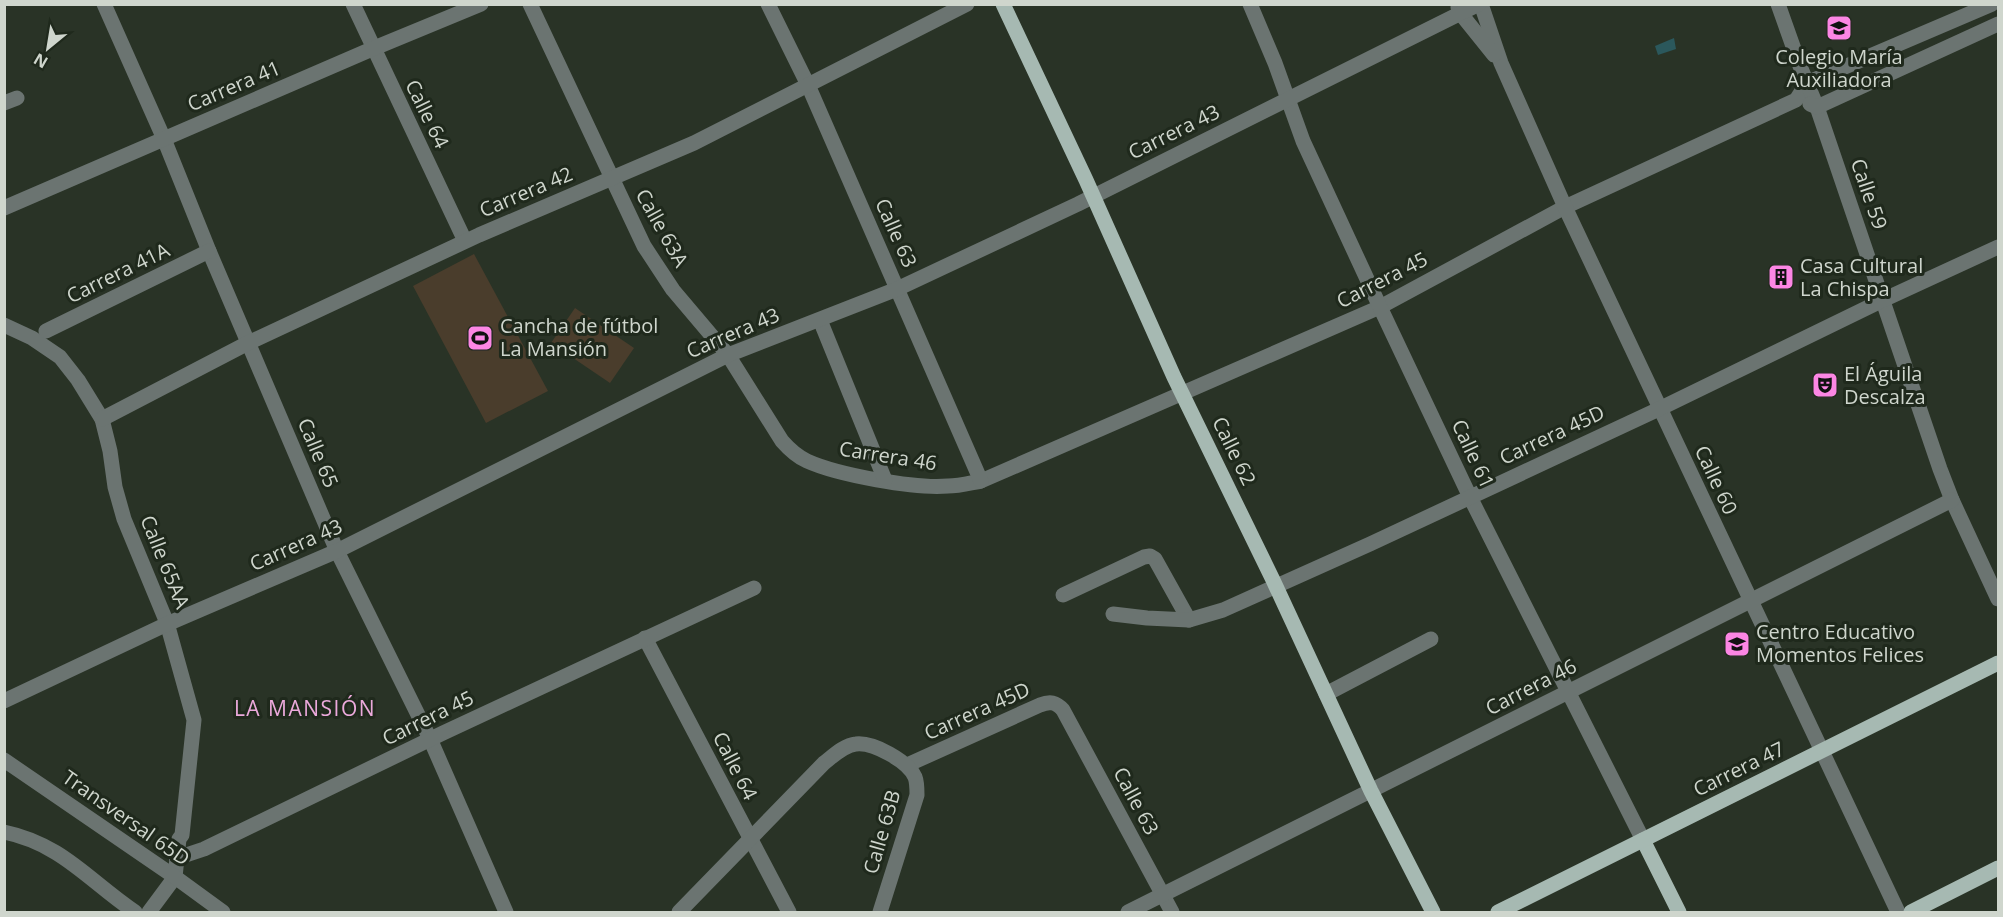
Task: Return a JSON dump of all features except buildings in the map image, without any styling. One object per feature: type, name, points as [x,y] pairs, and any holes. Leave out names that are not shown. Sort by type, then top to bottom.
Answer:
[{"type":"main road","name":"Calle 62","points":[[1003,4],[1182,392],[1371,790],[1433,912]]},
{"type":"main road","name":"Carrera 47","points":[[1498,912],[1998,663]]},
{"type":"main road","name":"Calle 61","points":[[1643,840],[1679,912]]},
{"type":"main road","points":[[1911,912],[1998,868]]},
{"type":"street","name":"Calle 65","points":[[104,4],[164,139],[209,252],[337,551],[431,741],[507,912]]},
{"type":"street","name":"Calle 64","points":[[353,4],[372,49],[465,242]]},
{"type":"street","name":"Carrera 41","points":[[4,208],[482,4]]},
{"type":"street","name":"Calle 63A","points":[[530,4],[644,246],[657,268],[728,355],[791,452]]},
{"type":"street","name":"Calle 63","points":[[768,4],[808,85],[981,481]]},
{"type":"street","name":"Carrera 42","points":[[102,419],[248,343],[465,242],[694,143],[967,4]]},
{"type":"street","name":"Calle 61","points":[[1250,4],[1303,141],[1380,307],[1470,497],[1643,840]]},
{"type":"street","name":"Carrera 43","points":[[4,701],[167,624],[337,551],[728,355],[897,289],[1093,196],[1288,99],[1459,9],[1480,4]]},
{"type":"street","name":"Calle 60","points":[[1480,4],[1501,63],[1565,207],[1898,912]]},
{"type":"street","name":"Calle 59","points":[[1778,4],[1817,107],[1952,500],[1994,581],[1998,599]]},
{"type":"street","points":[[1990,5],[1997,24],[1817,107],[1796,100],[1807,82],[1904,41],[1990,5]]},
{"type":"street","name":"Calle 60","points":[[1459,9],[1501,63]]},
{"type":"street","points":[[1926,32],[1935,53]]},
{"type":"street","points":[[1904,41],[1914,62]]},
{"type":"street","name":"Carrera 45","points":[[981,481],[1380,307],[1565,207],[1796,100]]},
{"type":"street","name":"Carrera 45D","points":[[1113,614],[1189,620],[1223,610],[1470,497],[1998,247]]},
{"type":"street","name":"Carrera 41A","points":[[46,331],[209,252]]},
{"type":"street","points":[[819,320],[885,480]]},
{"type":"street","name":"Calle 65AA","points":[[4,325],[32,338],[60,357],[78,380],[102,419],[110,451],[115,488],[124,519],[167,624],[194,720],[182,835],[179,839],[177,858]]},
{"type":"street","name":"Carrera 46","points":[[791,452],[822,466],[923,486],[981,481]]},
{"type":"street","name":"Carrera 46","points":[[1128,912],[1952,500]]},
{"type":"street","points":[[1063,595],[1150,556],[1155,559],[1189,620]]},
{"type":"street","name":"Carrera 45","points":[[177,858],[204,849],[754,588]]},
{"type":"street","name":"Calle 64","points":[[645,638],[789,912]]},
{"type":"street","points":[[1326,694],[1431,639]]},
{"type":"street","name":"Carrera 45D","points":[[907,765],[1040,705],[1049,702],[1058,704],[1063,710]]},
{"type":"street","name":"Calle 63","points":[[1063,710],[1172,912]]},
{"type":"street","points":[[679,912],[824,763],[840,750],[856,744],[872,746],[907,765]]},
{"type":"street","name":"Transversal 65D","points":[[4,760],[223,912]]},
{"type":"street","name":"Calle 63B","points":[[880,912],[917,795],[916,778],[907,765]]},
{"type":"street","points":[[4,832],[26,836],[41,843],[75,865],[135,912]]},
{"type":"street","points":[[149,912],[175,877],[177,858]]},
{"type":"shaded area","name":"Cancha de fútbol La Mansión","points":[[474,254],[548,391],[486,423],[413,286]]},
{"type":"shaded area","points":[[575,308],[634,348],[610,383],[551,343]]},
{"type":"water","points":[[1674,38],[1676,49],[1658,55],[1655,46]]},
{"type":"place","name":"Colegio María Auxiliadora","points":[[1839,28]]},
{"type":"place","name":"Casa Cultural La Chispa","points":[[1781,277]]},
{"type":"place","name":"Cancha de fútbol La Mansión","points":[[480,338]]},
{"type":"place","name":"El Águila Descalza","points":[[1825,385]]},
{"type":"place","name":"Centro Educativo Momentos Felices","points":[[1737,644]]},
{"type":"district","name":"LA MANSIÓN","points":[[305,709]]}]
